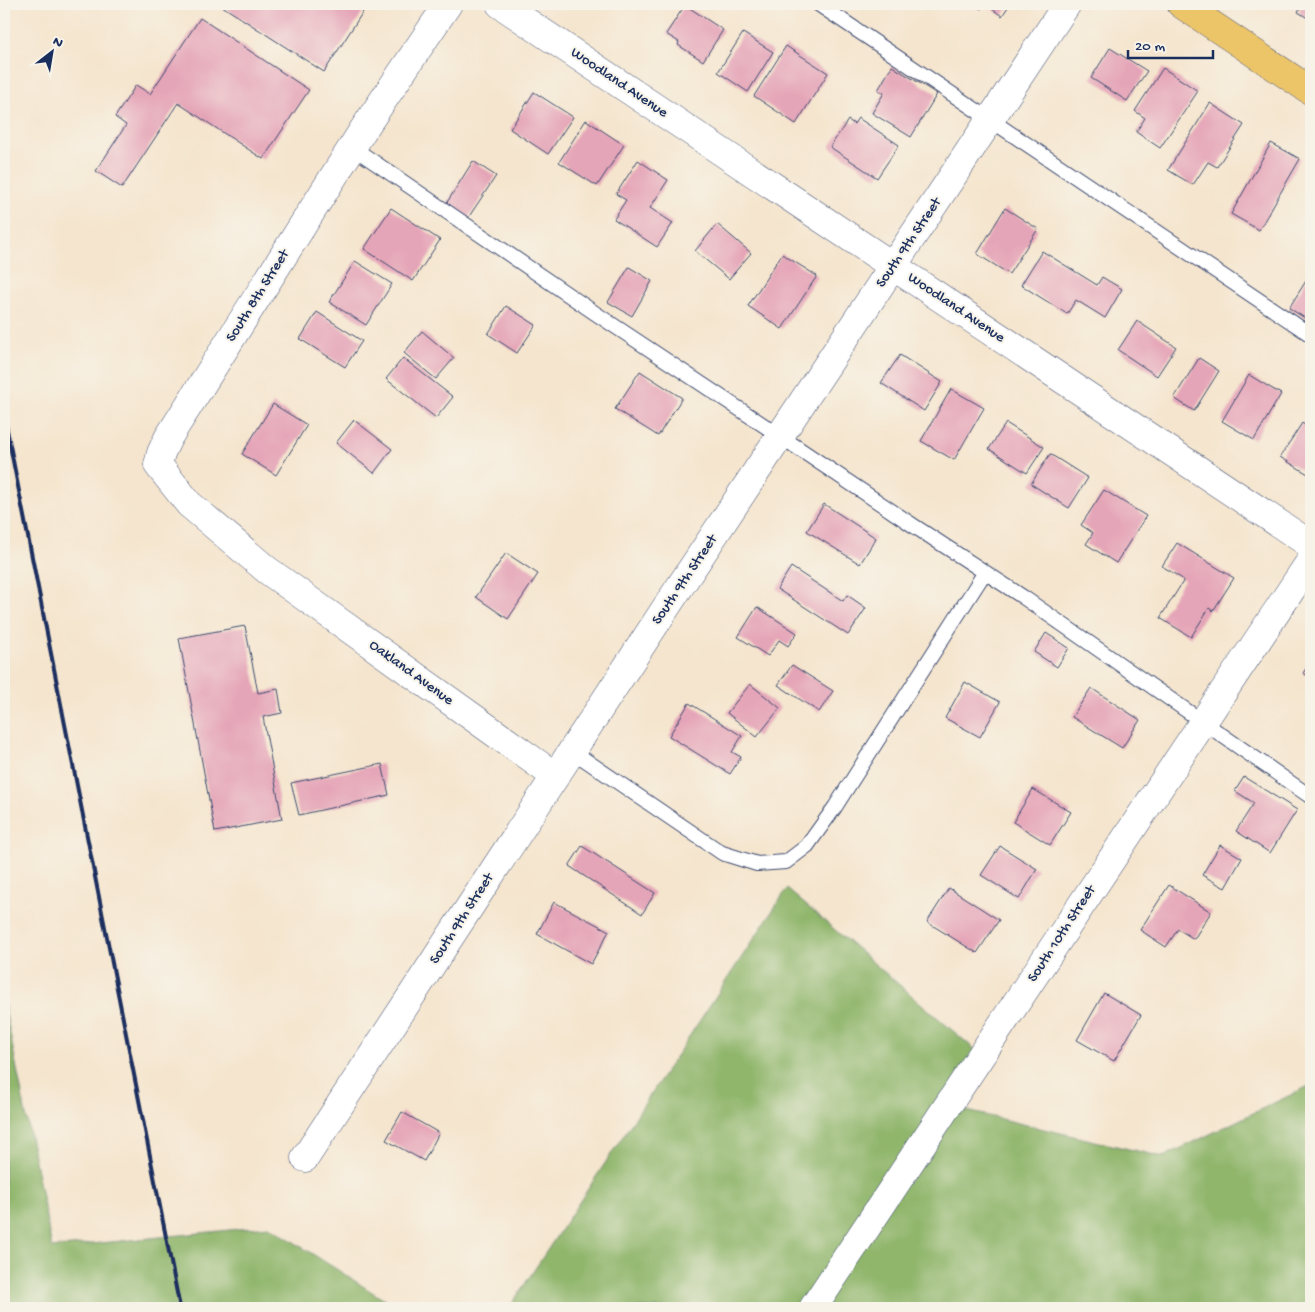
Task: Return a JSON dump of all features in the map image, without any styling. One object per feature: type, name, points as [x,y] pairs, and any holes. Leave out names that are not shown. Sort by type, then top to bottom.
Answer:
[{"type":"highway","points":[[1181,4],[1311,91]]},
{"type":"street","name":"South 8th Street","points":[[267,570],[189,504],[158,465],[161,453],[168,438],[352,147],[448,4]]},
{"type":"street","name":"Woodland Avenue","points":[[500,4],[1311,545]]},
{"type":"street","name":"South 9th Street","points":[[305,1158],[555,776],[1067,4]]},
{"type":"street","name":"South 10th Street","points":[[814,1308],[1311,560]]},
{"type":"street","name":"Oakland Avenue","points":[[267,570],[555,776]]},
{"type":"lane","points":[[818,4],[1311,335]]},
{"type":"lane","points":[[352,147],[596,314],[1023,597],[1311,797]]},
{"type":"lane","points":[[572,751],[722,853],[758,864],[786,862],[807,846],[835,807],[985,572]]},
{"type":"green space","points":[[787,889],[986,1059],[950,1107],[1163,1157],[1311,1085],[1311,1308],[509,1308]]},
{"type":"green space","points":[[4,1003],[52,1248],[269,1226],[397,1308],[4,1308]]},
{"type":"building","points":[[219,4],[368,4],[324,72]]},
{"type":"building","points":[[973,4],[985,4],[981,9]]},
{"type":"building","points":[[985,4],[1010,4],[1002,16]]},
{"type":"building","points":[[1303,4],[1311,4],[1311,20],[1298,12]]},
{"type":"building","points":[[685,5],[723,30],[703,61],[678,45],[679,42],[666,34]]},
{"type":"building","points":[[200,18],[309,90],[263,159],[178,103],[122,188],[96,171],[126,125],[115,117],[136,85],[150,94]]},
{"type":"building","points":[[743,33],[773,52],[748,92],[718,72]]},
{"type":"building","points":[[786,46],[828,73],[796,124],[754,96]]},
{"type":"building","points":[[1110,48],[1147,71],[1127,101],[1091,78]]},
{"type":"building","points":[[892,66],[937,94],[911,137],[872,113],[884,93],[878,90]]},
{"type":"building","points":[[1163,68],[1198,91],[1160,148],[1136,132],[1145,118],[1135,111]]},
{"type":"building","points":[[534,92],[573,117],[548,154],[510,129]]},
{"type":"building","points":[[1210,103],[1244,125],[1217,167],[1208,162],[1193,185],[1168,170]]},
{"type":"building","points":[[858,118],[899,145],[877,178],[830,147],[848,120],[854,124]]},
{"type":"building","points":[[586,120],[624,145],[597,186],[559,162]]},
{"type":"building","points":[[1271,143],[1300,159],[1259,230],[1231,214]]},
{"type":"building","points":[[638,160],[668,180],[650,208],[673,223],[657,247],[614,219],[626,200],[616,194]]},
{"type":"building","points":[[473,161],[496,176],[468,218],[446,204]]},
{"type":"building","points":[[391,208],[440,240],[413,281],[364,249]]},
{"type":"building","points":[[1005,208],[1038,229],[1009,274],[977,254]]},
{"type":"building","points":[[717,224],[751,253],[729,279],[695,251]]},
{"type":"building","points":[[1042,251],[1097,285],[1102,277],[1122,289],[1105,318],[1076,300],[1067,314],[1021,285]]},
{"type":"building","points":[[782,254],[817,276],[782,329],[748,306]]},
{"type":"building","points":[[355,261],[392,284],[366,325],[329,302]]},
{"type":"building","points":[[629,267],[652,281],[632,316],[608,302]]},
{"type":"building","points":[[1311,273],[1311,315],[1308,320],[1289,308]]},
{"type":"building","points":[[506,306],[536,325],[517,353],[488,334]]},
{"type":"building","points":[[317,312],[362,341],[345,367],[300,339]]},
{"type":"building","points":[[1137,321],[1176,347],[1157,376],[1118,350]]},
{"type":"building","points":[[422,331],[454,358],[436,379],[404,353]]},
{"type":"building","points":[[900,355],[942,382],[924,411],[881,383]]},
{"type":"building","points":[[403,358],[453,397],[436,418],[386,379]]},
{"type":"building","points":[[1199,358],[1219,371],[1194,411],[1174,398]]},
{"type":"building","points":[[640,371],[682,398],[658,436],[615,409]]},
{"type":"building","points":[[1249,375],[1281,394],[1254,440],[1222,421]]},
{"type":"building","points":[[951,389],[984,408],[954,460],[921,441]]},
{"type":"building","points":[[273,404],[307,425],[276,475],[242,454]]},
{"type":"building","points":[[354,420],[392,449],[374,473],[336,443]]},
{"type":"building","points":[[1006,423],[1044,447],[1027,473],[989,449]]},
{"type":"building","points":[[1302,423],[1311,429],[1311,468],[1308,474],[1280,457]]},
{"type":"building","points":[[1050,454],[1088,478],[1069,508],[1031,484]]},
{"type":"building","points":[[1104,490],[1146,516],[1116,563],[1086,544],[1093,533],[1081,525]]},
{"type":"building","points":[[824,504],[876,538],[860,564],[807,531]]},
{"type":"building","points":[[1177,543],[1234,578],[1213,611],[1209,608],[1191,637],[1160,618],[1184,580],[1162,566]]},
{"type":"building","points":[[506,553],[538,574],[508,619],[476,597]]},
{"type":"building","points":[[791,567],[843,601],[847,595],[866,608],[848,635],[777,589]]},
{"type":"building","points":[[757,607],[797,633],[788,646],[779,640],[768,656],[738,637]]},
{"type":"building","points":[[245,626],[258,693],[278,689],[282,713],[263,717],[282,819],[215,832],[179,638]]},
{"type":"building","points":[[1046,633],[1069,648],[1057,667],[1034,652]]},
{"type":"building","points":[[1311,661],[1311,678],[1303,673]]},
{"type":"building","points":[[792,665],[833,691],[819,712],[778,685]]},
{"type":"building","points":[[965,682],[1000,702],[980,737],[945,718]]},
{"type":"building","points":[[750,684],[780,708],[757,737],[727,713]]},
{"type":"building","points":[[1091,688],[1140,720],[1122,748],[1072,717]]},
{"type":"building","points":[[689,703],[742,736],[732,752],[741,757],[730,774],[669,736]]},
{"type":"building","points":[[382,764],[389,795],[299,815],[291,783]]},
{"type":"building","points":[[1244,777],[1297,810],[1270,853],[1236,831],[1254,803],[1235,791]]},
{"type":"building","points":[[1033,789],[1071,812],[1050,845],[1013,822]]},
{"type":"building","points":[[1220,845],[1242,858],[1225,888],[1202,875]]},
{"type":"building","points":[[582,846],[655,893],[642,914],[569,866]]},
{"type":"building","points":[[1000,846],[1037,869],[1019,899],[981,875]]},
{"type":"building","points":[[1169,885],[1211,912],[1194,939],[1178,929],[1166,947],[1140,930]]},
{"type":"building","points":[[949,888],[999,920],[977,953],[927,922]]},
{"type":"building","points":[[554,902],[609,931],[591,964],[537,934]]},
{"type":"building","points":[[1104,993],[1141,1015],[1114,1061],[1077,1040]]},
{"type":"building","points":[[402,1112],[439,1133],[424,1161],[386,1140]]},
{"type":"railway","points":[[4,415],[180,1308]]}]
